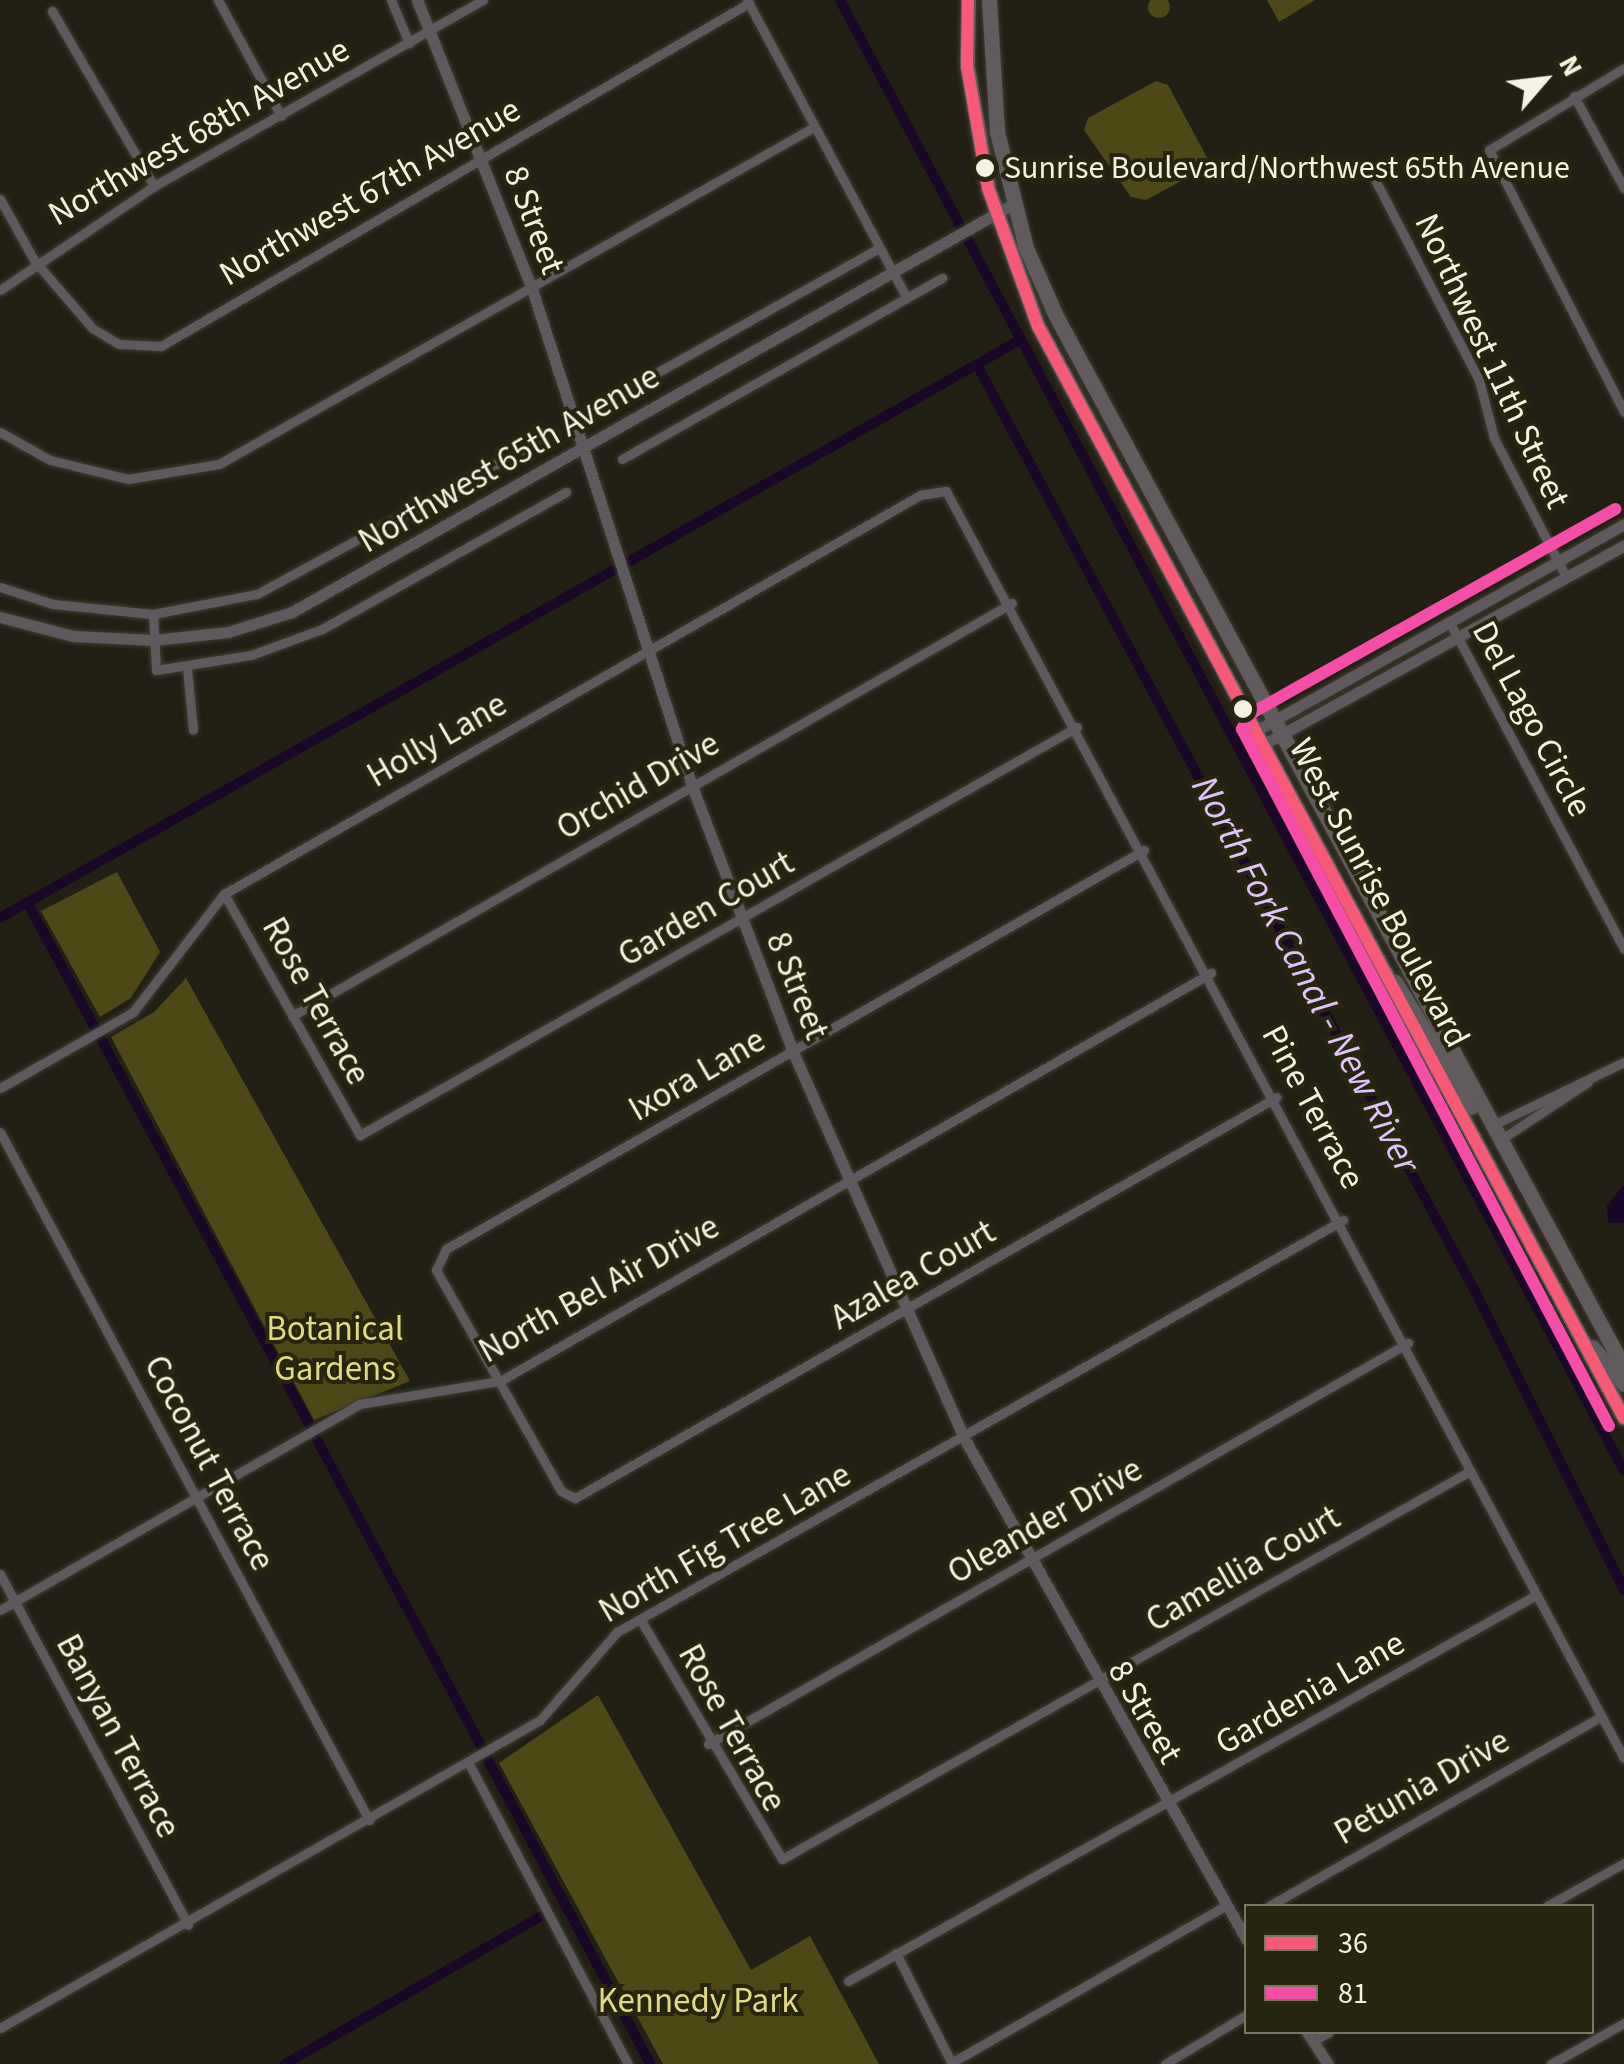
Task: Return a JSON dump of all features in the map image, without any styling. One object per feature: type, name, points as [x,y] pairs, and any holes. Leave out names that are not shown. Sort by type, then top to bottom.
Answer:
[{"type":"highway","name":"West Sunrise Boulevard","points":[[989,0],[993,100],[1013,204],[1056,316],[1281,726],[1624,1368]]},
{"type":"highway","name":"West Sunrise Boulevard","points":[[968,7],[994,212],[1038,326],[1262,736],[1624,1418]]},
{"type":"highway","points":[[968,7],[981,30],[983,85],[993,100]]},
{"type":"highway","points":[[1388,976],[1411,996],[1484,1132],[1496,1132]]},
{"type":"highway","points":[[1484,1153],[1501,1156],[1536,1220],[1553,1232]]},
{"type":"highway","points":[[1582,1338],[1624,1384]]},
{"type":"street","points":[[218,0],[281,116]]},
{"type":"street","points":[[391,0],[410,42]]},
{"type":"street","name":"8 Street","points":[[417,0],[532,289],[692,786],[794,1052],[964,1438],[1096,1685],[1225,1906],[1242,1922]]},
{"type":"street","name":"Northwest 68th Avenue","points":[[0,290],[34,260],[154,186],[483,0]]},
{"type":"street","points":[[748,2],[906,296]]},
{"type":"street","name":"Northwest 67th Avenue","points":[[0,199],[34,260],[92,328],[119,344],[161,346],[748,2]]},
{"type":"street","points":[[52,11],[154,186]]},
{"type":"street","points":[[1624,68],[1489,150],[1624,412]]},
{"type":"street","points":[[1574,96],[1624,188]]},
{"type":"street","points":[[0,432],[89,473],[172,478],[254,449],[814,127]]},
{"type":"street","name":"Northwest 11th Street","points":[[1369,168],[1479,380],[1494,438],[1566,577]]},
{"type":"street","name":"Northwest 65th Avenue","points":[[0,618],[74,636],[154,640],[292,612],[1013,204]]},
{"type":"street","points":[[610,400],[879,248]]},
{"type":"street","points":[[622,459],[942,278]]},
{"type":"street","points":[[0,587],[53,604],[153,614],[291,581],[553,433]]},
{"type":"street","name":"Pine Terrace","points":[[943,490],[1012,603],[1211,973],[1624,1758]]},
{"type":"street","name":"Holly Lane","points":[[0,1088],[104,1028],[151,992],[186,933],[224,894],[649,650],[943,490]]},
{"type":"street","points":[[153,614],[156,670],[187,668],[322,629],[566,492]]},
{"type":"street","points":[[1281,726],[1449,621],[1624,524]]},
{"type":"street","points":[[1262,736],[1457,637],[1624,545]]},
{"type":"street","name":"Orchid Drive","points":[[292,1016],[1012,603]]},
{"type":"street","name":"Del Lago Circle","points":[[1449,621],[1624,949]]},
{"type":"street","points":[[187,668],[193,730]]},
{"type":"street","name":"Garden Court","points":[[360,1135],[1078,727]]},
{"type":"street","name":"Ixora Lane","points":[[500,1381],[436,1260],[1144,850]]},
{"type":"street","name":"Rose Terrace","points":[[224,894],[360,1135]]},
{"type":"street","name":"North Bel Air Drive","points":[[0,1610],[360,1404],[500,1381],[1211,973]]},
{"type":"street","points":[[1496,1132],[1624,1062]]},
{"type":"street","points":[[1496,1132],[1588,1082]]},
{"type":"street","name":"Azalea Court","points":[[500,1381],[561,1491],[575,1498],[1277,1097]]},
{"type":"street","name":"Coconut Terrace","points":[[0,1132],[369,1820]]},
{"type":"street","name":"North Fig Tree Lane","points":[[1,2024],[188,1925],[540,1720],[599,1650],[640,1619],[1343,1220]]},
{"type":"street","name":"Oleander Drive","points":[[708,1744],[1408,1343]]},
{"type":"street","name":"Camellia Court","points":[[782,1859],[1470,1471]]},
{"type":"street","name":"Banyan Terrace","points":[[0,1574],[188,1925]]},
{"type":"street","name":"Gardenia Lane","points":[[848,1981],[1168,1805],[1536,1595]]},
{"type":"street","name":"Rose Terrace","points":[[640,1619],[708,1744],[782,1859]]},
{"type":"street","name":"Petunia Drive","points":[[1273,1904],[1602,1716]]},
{"type":"street","points":[[468,1762],[628,2064]]},
{"type":"street","points":[[1550,1904],[1624,1862]]},
{"type":"street","points":[[896,1953],[951,2063],[1225,1906]]},
{"type":"street","points":[[1166,2064],[1244,2016]]},
{"type":"street","points":[[1551,2064],[1623,2026]]},
{"type":"street","points":[[1310,2036],[1328,2064]]},
{"type":"green space","points":[[1151,-1],[1167,-1],[1167,15],[1151,15]]},
{"type":"green space","points":[[1267,0],[1315,0],[1279,22]]},
{"type":"green space","points":[[1156,81],[1168,85],[1211,165],[1146,200],[1131,197],[1084,130],[1088,118]]},
{"type":"green space","points":[[117,872],[160,952],[131,998],[100,1017],[41,911]]},
{"type":"green space","name":"Botanical Gardens","points":[[186,978],[410,1381],[314,1420],[111,1037],[154,1012]]},
{"type":"green space","name":"Kennedy Park","points":[[598,1695],[751,1970],[810,1936],[879,2064],[663,2064],[499,1763]]},
{"type":"shaded area","points":[[1624,1184],[1624,1223],[1608,1223],[1607,1206]]},
{"type":"waterway","points":[[840,0],[1624,1471]]},
{"type":"waterway","points":[[0,918],[1018,341]]},
{"type":"waterway","name":"North Fork Canal - New River","points":[[977,365],[1474,1289],[1624,1590]]},
{"type":"waterway","points":[[27,902],[309,1424]]},
{"type":"waterway","points":[[316,1438],[481,1746]]},
{"type":"waterway","points":[[488,1760],[650,2064]]},
{"type":"waterway","points":[[285,2064],[541,1916]]},
{"type":"transit line","name":"36","points":[[968,0],[967,66],[988,188],[1038,326],[1624,1418]]},
{"type":"transit line","name":"81","points":[[1609,1426],[1242,729],[1250,714],[1615,509]]},
{"type":"place","name":"Sunrise Boulevard/Northwest 65th Avenue","points":[[985,168]]}]
